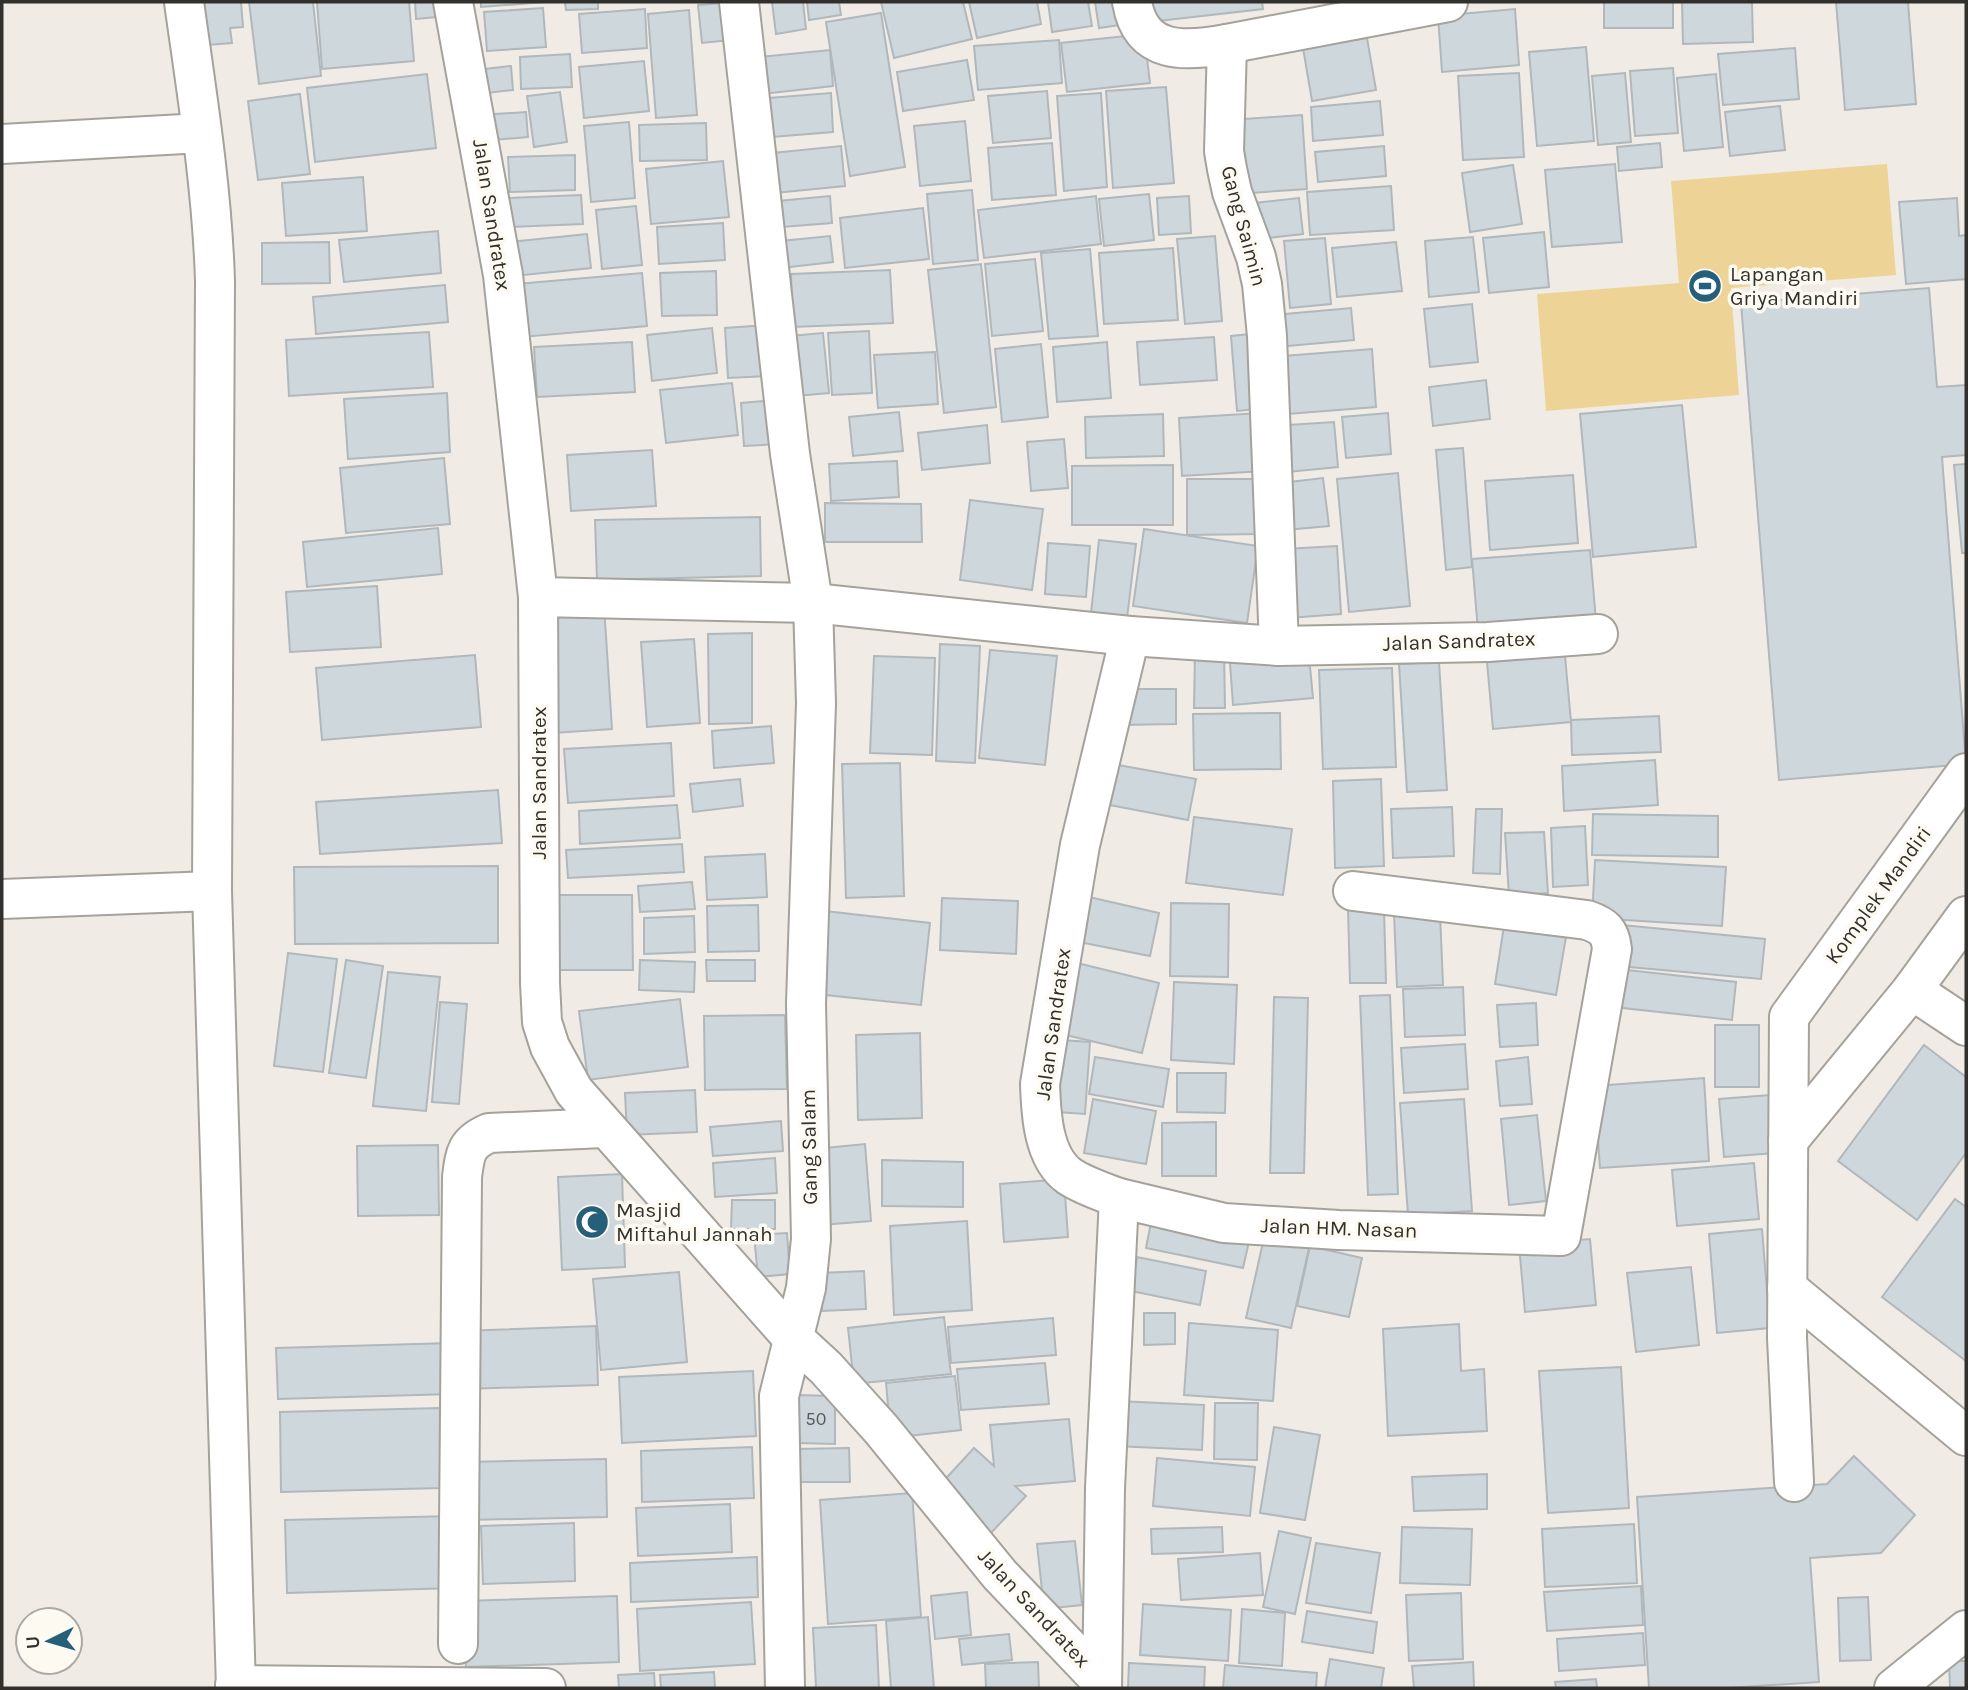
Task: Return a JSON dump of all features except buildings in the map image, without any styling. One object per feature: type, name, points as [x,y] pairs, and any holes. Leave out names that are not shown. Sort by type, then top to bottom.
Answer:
[{"type":"street","points":[[184,2],[213,226],[215,281],[212,891],[235,1687],[547,1688]]},
{"type":"street","name":"Jalan Sandratex","points":[[453,2],[503,275],[538,597],[540,983],[542,1022],[550,1047],[574,1091],[604,1128],[794,1338],[826,1368],[881,1429],[1000,1575],[1102,1685]]},
{"type":"street","name":"Gang Salam","points":[[739,2],[790,454],[813,603],[816,703],[807,1003],[811,1239],[806,1288],[779,1396],[785,1688]]},
{"type":"street","points":[[1132,2],[1138,23],[1149,35],[1172,48],[1192,51],[1448,2]]},
{"type":"street","name":"Gang Saimin","points":[[1227,44],[1224,151],[1231,192],[1256,257],[1262,284],[1267,336],[1279,646]]},
{"type":"street","points":[[2,144],[202,133]]},
{"type":"street","name":"Jalan Sandratex","points":[[538,597],[813,603],[1130,636],[1279,646],[1489,642],[1598,634]]},
{"type":"street","name":"Jalan Sandratex","points":[[1102,1685],[1105,1488],[1119,1198],[1077,1180],[1061,1168],[1045,1130],[1041,1113],[1040,1084],[1080,845],[1130,636]]},
{"type":"street","name":"Komplek Mandiri","points":[[1788,1141],[1789,1017],[1966,773]]},
{"type":"street","points":[[2,899],[212,891]]},
{"type":"street","name":"Jalan HM. Nasan","points":[[1119,1198],[1224,1223],[1339,1230],[1561,1236],[1612,949],[1609,932],[1601,924],[1587,920],[1353,891]]},
{"type":"street","points":[[1794,1482],[1787,1288],[1788,1141],[1912,990],[1966,916]]},
{"type":"street","points":[[1912,990],[1966,1026]]},
{"type":"street","points":[[458,1644],[464,1160],[469,1146],[489,1133],[604,1128]]},
{"type":"street","points":[[1787,1288],[1966,1436]]},
{"type":"street","points":[[1894,1688],[1966,1630]]},
{"type":"shaded area","name":"Lapangan Griya Mandiri","points":[[1887,164],[1896,275],[1731,288],[1739,395],[1546,411],[1537,294],[1679,283],[1671,181]]},
{"type":"place","name":"Lapangan Griya Mandiri","points":[[1705,286]]},
{"type":"place","name":"Masjid Miftahul Jannah","points":[[592,1222]]}]
